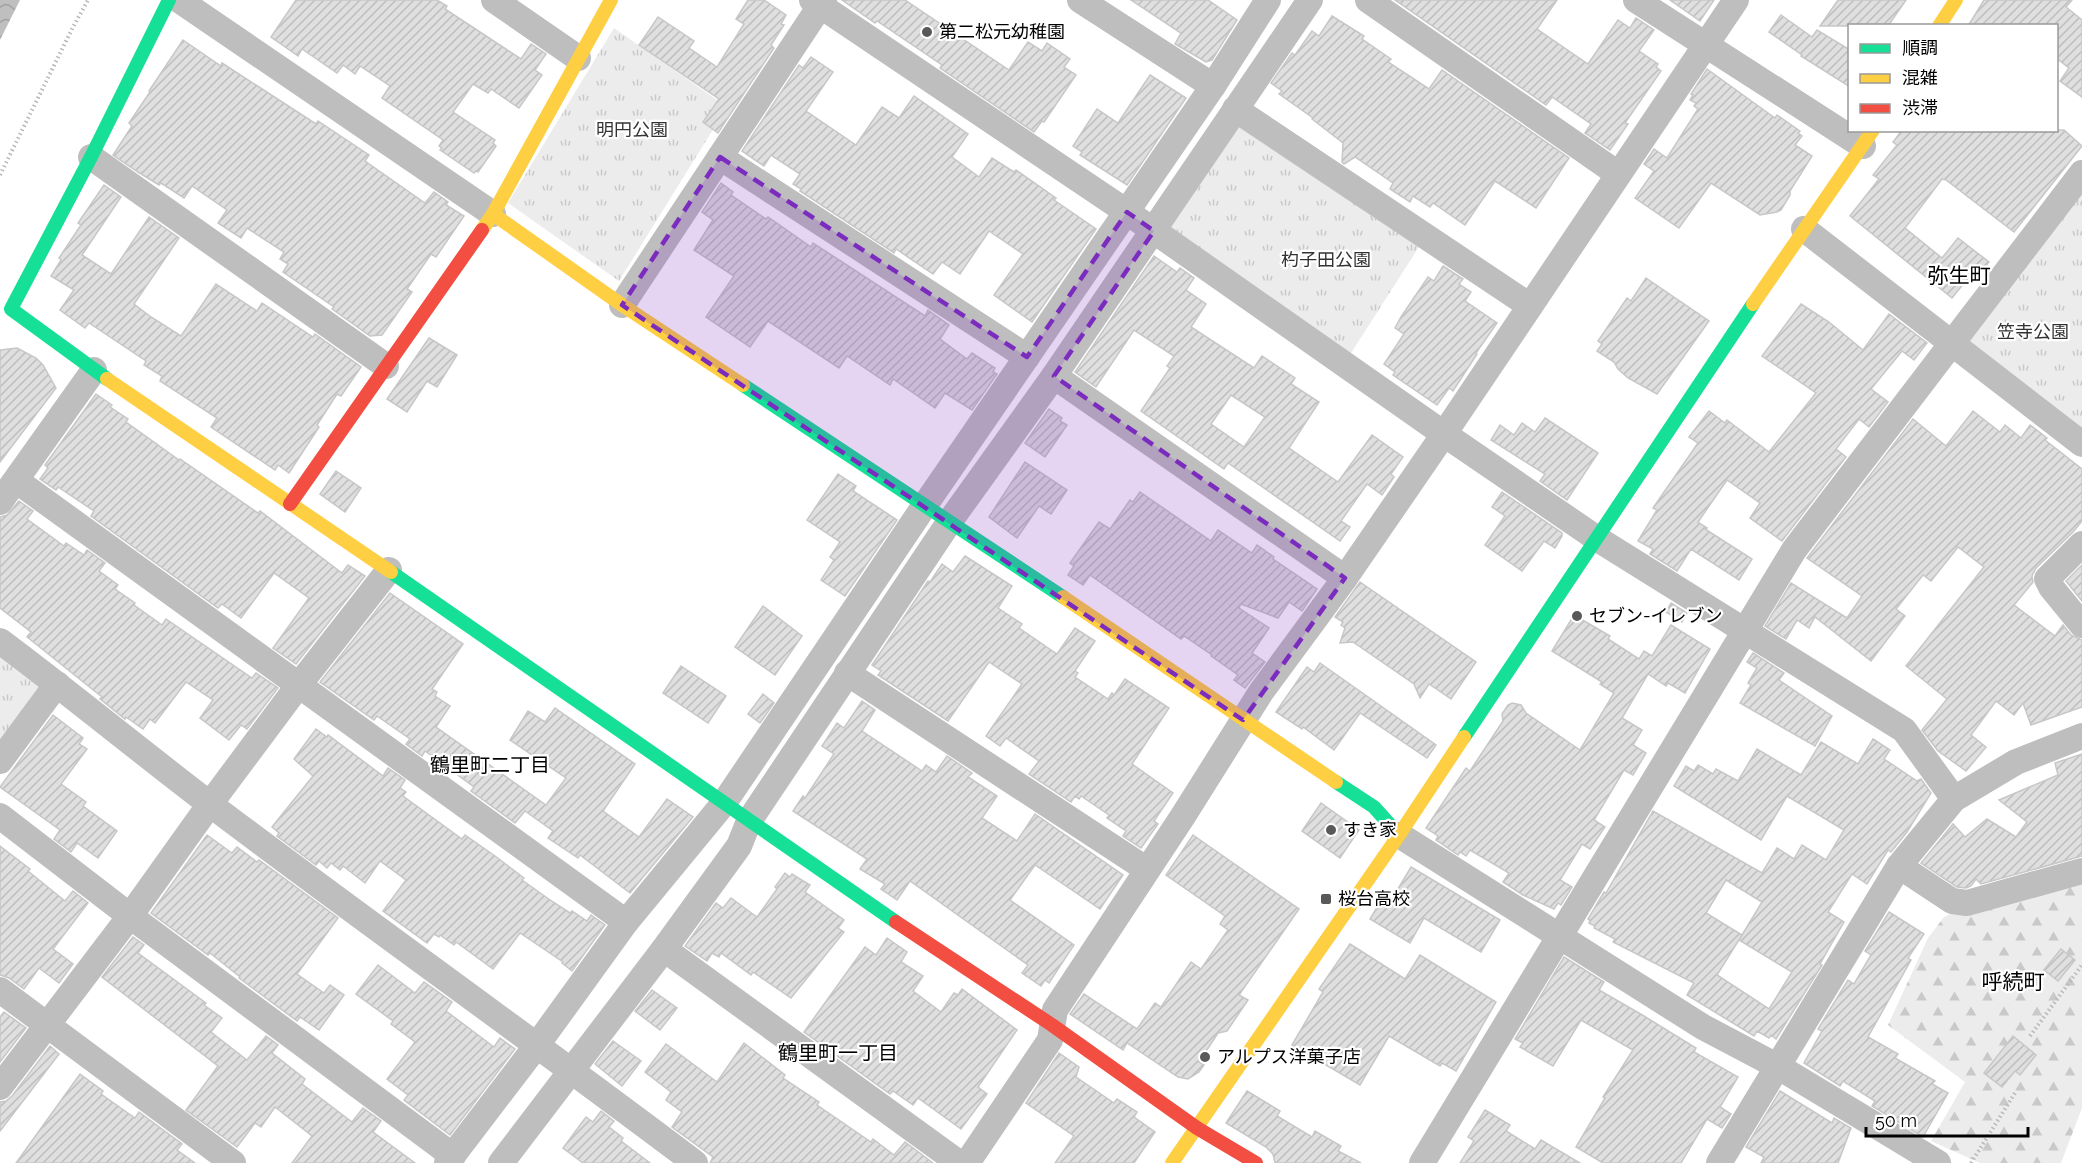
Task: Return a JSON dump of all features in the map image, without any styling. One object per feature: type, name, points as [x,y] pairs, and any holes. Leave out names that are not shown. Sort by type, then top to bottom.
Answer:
[{"type":"street","points":[[169,0],[91,157],[11,309],[94,370],[389,570],[748,821],[962,967],[1052,1025],[1197,1128],[1256,1163]]},
{"type":"street","points":[[179,0],[622,305],[950,521],[1374,807],[1399,836],[1702,1027],[1777,1066],[1938,1163]]},
{"type":"street","points":[[494,0],[578,58]]},
{"type":"street","points":[[290,504],[493,214],[611,0]]},
{"type":"street","points":[[1080,0],[1213,86]]},
{"type":"street","points":[[0,816],[450,1159],[537,1045],[626,922],[724,803],[925,505],[1213,86],[1268,0]]},
{"type":"street","points":[[501,1163],[664,949],[739,846],[748,821],[847,673],[950,521],[1154,231],[1310,0]]},
{"type":"street","points":[[1368,0],[1618,174]]},
{"type":"street","points":[[1636,0],[1705,46],[1848,127]]},
{"type":"street","points":[[967,1163],[1050,1040],[1055,1010],[1183,816],[1261,692],[1345,578],[1444,434],[1736,0]]},
{"type":"street","points":[[1941,24],[1956,0]]},
{"type":"street","points":[[622,305],[819,2],[1127,212],[1596,538],[1904,730],[1954,799]]},
{"type":"street","points":[[1235,109],[1530,306]]},
{"type":"street","points":[[1172,1163],[1399,836],[1596,538],[1868,138]]},
{"type":"street","points":[[91,157],[386,366]]},
{"type":"street","points":[[720,157],[1027,357]]},
{"type":"street","points":[[1422,1163],[1794,550],[2082,173]]},
{"type":"street","points":[[1804,229],[2082,444]]},
{"type":"street","points":[[0,502],[94,370]]},
{"type":"street","points":[[1054,376],[1345,578]]},
{"type":"street","points":[[17,481],[626,922]]},
{"type":"street","points":[[2082,544],[2047,579],[2082,626]]},
{"type":"street","points":[[0,1087],[130,916],[298,686],[389,570]]},
{"type":"street","points":[[0,641],[210,804],[573,1070],[695,1163]]},
{"type":"street","points":[[847,673],[1146,869]]},
{"type":"street","points":[[0,761],[57,684]]},
{"type":"street","points":[[1719,1163],[1899,866],[1954,799],[2016,762],[2082,736]]},
{"type":"street","points":[[1899,866],[1952,901],[1966,903],[2082,871]]},
{"type":"street","points":[[664,949],[959,1163]]},
{"type":"street","points":[[0,990],[232,1163]]},
{"type":"path","points":[[0,175],[88,0]]},
{"type":"path","points":[[2030,1036],[2082,966]]},
{"type":"path","points":[[1971,1163],[2015,1093]]},
{"type":"highlighted area","points":[[720,157],[1027,357],[1127,212],[1154,231],[1054,376],[1345,578],[1243,720],[622,305]]},
{"type":"green space","name":"明円公園","points":[[614,28],[727,107],[619,281],[508,203]]},
{"type":"green space","name":"杓子田公園","points":[[1234,112],[1424,239],[1346,361],[1156,230]]},
{"type":"green space","name":"笠寺公園","points":[[2082,188],[2082,432],[1971,349],[1966,338]]},
{"type":"green space","points":[[0,655],[39,685],[39,696],[0,749]]},
{"type":"green space","points":[[2082,878],[2082,1108],[2061,1163],[1980,1163],[1931,1141],[1965,1082],[1888,1025],[1928,938],[1944,917],[1962,908]]},
{"type":"water","points":[[0,0],[20,0],[0,40]]},
{"type":"building","points":[[296,0],[437,0],[447,6],[445,9],[521,59],[531,44],[546,54],[535,70],[542,75],[519,108],[491,89],[488,93],[473,84],[453,112],[495,140],[493,143],[496,146],[478,172],[474,173],[440,150],[442,148],[439,146],[443,140],[382,98],[390,86],[360,66],[355,74],[343,65],[337,73],[302,49],[298,56],[271,37]]},
{"type":"building","points":[[748,0],[764,0],[786,15],[781,24],[784,25],[771,45],[774,48],[718,133],[703,122],[719,99],[639,45],[658,17],[694,41],[689,48],[717,67],[744,24],[736,19]]},
{"type":"building","points":[[842,0],[905,0],[1009,70],[1028,42],[1042,51],[1047,43],[1070,59],[1064,67],[1076,75],[1044,122],[1042,121],[1034,132],[940,68],[942,65]]},
{"type":"building","points":[[1131,0],[1208,0],[1237,20],[1212,60],[1206,62],[1175,44],[1181,33]]},
{"type":"building","points":[[1395,0],[1557,0],[1537,29],[1588,64],[1618,20],[1630,28],[1636,18],[1654,30],[1639,51],[1658,64],[1656,67],[1661,71],[1625,123],[1628,124],[1610,150],[1585,133],[1591,124],[1552,97],[1546,105]]},
{"type":"building","points":[[1670,0],[1714,0],[1700,21]]},
{"type":"building","points":[[1838,0],[1906,0],[1889,24],[1820,26]]},
{"type":"building","points":[[1984,0],[2072,0],[2066,7],[2082,20],[2082,97],[2060,81],[2069,68],[2058,60],[2058,24],[1969,24]]},
{"type":"building","points":[[1781,15],[1812,37],[1817,30],[1848,49],[1848,86],[1801,56],[1769,32]]},
{"type":"building","points":[[1332,16],[1364,36],[1362,39],[1391,59],[1388,62],[1429,89],[1442,70],[1569,158],[1536,208],[1495,181],[1465,225],[1433,203],[1430,207],[1413,196],[1410,202],[1390,189],[1393,183],[1355,157],[1344,164],[1342,162],[1343,143],[1279,94],[1282,91],[1271,83],[1292,53],[1295,55],[1312,31],[1319,36]]},
{"type":"building","points":[[183,40],[221,66],[222,63],[316,124],[318,121],[369,155],[365,161],[425,203],[434,192],[448,202],[446,205],[464,216],[436,257],[431,254],[407,289],[412,292],[382,335],[370,336],[332,309],[334,307],[283,272],[288,264],[280,259],[284,252],[247,228],[241,238],[218,223],[227,210],[192,186],[184,198],[161,183],[159,185],[113,155],[132,126],[129,123]]},
{"type":"building","points":[[811,57],[833,72],[806,111],[856,145],[882,107],[899,118],[914,96],[968,134],[952,157],[979,177],[992,158],[1014,172],[1016,170],[1096,229],[1032,322],[994,295],[1023,254],[989,231],[960,274],[942,262],[933,274],[896,249],[894,253],[800,191],[801,189],[793,184],[800,174],[771,155],[764,166],[742,151],[799,65],[803,68]]},
{"type":"building","points":[[1707,69],[1775,118],[1777,115],[1800,131],[1798,133],[1802,136],[1795,145],[1812,156],[1781,210],[1760,215],[1711,183],[1679,228],[1635,198],[1654,171],[1644,164],[1654,149],[1667,158],[1698,109],[1694,106],[1696,103],[1690,100],[1693,95],[1691,94]]},
{"type":"building","points":[[1150,75],[1186,98],[1127,185],[1080,155],[1082,152],[1073,146],[1097,109],[1118,123]]},
{"type":"building","points":[[2058,130],[2064,130],[2082,146],[2014,232],[1942,179],[1905,228],[1942,258],[1958,238],[1989,262],[1974,281],[1969,277],[1952,298],[1850,216],[1879,179],[1873,175],[1897,145],[1893,142],[1900,132],[2058,132]]},
{"type":"building","points":[[721,183],[733,192],[731,195],[766,219],[768,217],[811,247],[813,243],[925,316],[928,310],[949,325],[940,339],[967,359],[972,353],[995,368],[993,372],[997,374],[972,410],[945,393],[935,408],[893,379],[890,385],[847,356],[839,368],[768,321],[750,347],[706,317],[734,276],[694,250],[713,220],[702,212]]},
{"type":"building","points":[[104,185],[121,197],[82,255],[111,274],[149,217],[179,238],[134,304],[151,317],[181,336],[216,284],[257,311],[262,303],[313,337],[315,334],[361,367],[341,396],[337,394],[289,473],[278,465],[275,470],[211,427],[217,418],[160,381],[162,376],[144,365],[146,361],[89,323],[85,328],[60,310],[74,290],[51,276],[61,260],[59,258],[81,225],[78,223]]},
{"type":"building","points":[[1154,256],[1177,272],[1180,268],[1194,278],[1186,290],[1206,304],[1191,327],[1254,368],[1262,356],[1295,378],[1291,384],[1319,402],[1289,448],[1338,482],[1372,435],[1403,457],[1391,474],[1394,477],[1382,495],[1367,484],[1341,521],[1350,527],[1340,541],[1228,463],[1224,469],[1141,411],[1170,368],[1167,366],[1174,356],[1134,330],[1096,387],[1075,372]],"holes":[[[1231,395],[1265,417],[1244,447],[1211,424]]]},
{"type":"building","points":[[1443,266],[1463,279],[1459,284],[1471,292],[1465,301],[1497,323],[1453,391],[1449,388],[1437,405],[1393,375],[1395,372],[1384,364],[1404,334],[1395,328],[1401,317],[1428,277],[1434,281]]},
{"type":"building","points":[[1646,278],[1709,321],[1657,394],[1628,378],[1614,362],[1597,351],[1602,344],[1598,341],[1627,298],[1631,301]]},
{"type":"building","points":[[1801,304],[1829,322],[1863,350],[1889,314],[1927,343],[1914,360],[1902,351],[1871,389],[1888,402],[1869,427],[1859,419],[1836,449],[1846,457],[1782,541],[1750,518],[1760,503],[1727,480],[1698,522],[1707,528],[1705,529],[1752,559],[1739,580],[1691,549],[1677,571],[1650,554],[1653,549],[1638,541],[1657,510],[1653,508],[1698,443],[1689,437],[1709,411],[1725,423],[1727,420],[1769,452],[1816,393],[1762,356]]},
{"type":"building","points":[[429,338],[457,355],[437,387],[427,381],[407,412],[387,399]]},
{"type":"building","points":[[17,348],[36,358],[43,365],[56,388],[0,462],[0,350]]},
{"type":"building","points":[[96,394],[128,419],[126,422],[258,513],[260,511],[342,573],[348,565],[365,576],[296,664],[273,648],[309,598],[274,573],[241,618],[222,604],[218,608],[91,516],[94,511],[58,487],[56,490],[40,479],[48,468],[45,465]]},
{"type":"building","points":[[1049,409],[1062,418],[1060,421],[1067,425],[1045,457],[1025,443]]},
{"type":"building","points":[[1973,411],[2000,432],[2005,425],[2021,438],[2030,425],[2082,469],[2082,521],[2036,568],[2032,576],[2033,582],[2014,605],[2055,636],[2063,625],[2071,635],[2082,640],[2082,707],[2031,725],[2023,703],[2014,715],[1996,701],[1971,735],[1986,747],[1966,771],[1938,751],[1922,730],[1947,699],[1906,666],[1984,567],[1958,547],[1931,581],[1923,575],[1896,609],[1905,616],[1871,661],[1815,617],[1809,628],[1797,620],[1786,639],[1765,626],[1791,583],[1847,618],[1862,596],[1807,558],[1913,419],[1946,446]]},
{"type":"building","points":[[1545,418],[1598,453],[1567,500],[1540,481],[1545,474],[1491,440],[1500,425],[1514,435],[1522,423],[1535,432]]},
{"type":"building","points":[[1025,462],[1067,490],[1051,514],[1039,506],[1017,538],[989,517]]},
{"type":"building","points":[[336,471],[361,488],[345,512],[320,494]]},
{"type":"building","points":[[838,474],[856,486],[853,491],[897,520],[845,596],[821,580],[834,560],[830,557],[840,542],[807,520]]},
{"type":"building","points":[[1140,492],[1211,541],[1218,530],[1252,553],[1257,545],[1274,557],[1273,559],[1317,589],[1302,611],[1289,602],[1278,618],[1241,604],[1239,608],[1269,628],[1252,653],[1265,662],[1245,688],[1234,680],[1238,675],[1212,655],[1184,636],[1181,639],[1090,575],[1083,585],[1068,575],[1074,566],[1070,563],[1099,522],[1110,529],[1130,500],[1133,502]]},
{"type":"building","points":[[1502,492],[1562,533],[1555,548],[1544,541],[1522,571],[1485,545],[1505,516],[1492,507]]},
{"type":"building","points":[[19,501],[33,511],[27,519],[64,546],[66,543],[84,555],[87,550],[105,563],[99,571],[118,585],[115,589],[135,603],[134,605],[162,625],[166,619],[252,678],[256,673],[278,688],[247,729],[241,725],[229,740],[200,718],[213,700],[186,682],[155,723],[150,719],[143,729],[126,717],[125,719],[100,699],[102,697],[27,637],[31,632],[0,608],[0,517],[7,515]]},
{"type":"building","points":[[965,556],[1012,586],[998,608],[1022,624],[1019,628],[1057,654],[1075,628],[1095,641],[1075,671],[1078,673],[1075,677],[1108,699],[1112,693],[1114,695],[1125,679],[1169,708],[1132,764],[1173,793],[1154,821],[1158,824],[1141,848],[1123,836],[1126,831],[1107,818],[1109,815],[1081,796],[1079,799],[1075,796],[1071,802],[1029,774],[1039,761],[1006,738],[1000,746],[986,736],[1022,684],[989,662],[948,721],[878,675],[881,671],[872,665],[928,581],[930,582],[942,564],[953,572]]},
{"type":"building","points":[[2082,565],[2082,601],[2066,581]]},
{"type":"building","points":[[1360,582],[1476,662],[1451,699],[1429,684],[1420,698],[1414,684],[1353,642],[1340,643],[1345,628],[1341,625],[1343,622],[1335,617]]},
{"type":"building","points":[[390,593],[463,644],[432,689],[437,692],[435,696],[450,706],[436,727],[546,805],[566,778],[510,740],[528,711],[545,722],[555,708],[635,764],[603,811],[639,837],[667,799],[693,817],[630,893],[580,855],[578,858],[548,838],[553,831],[525,811],[515,823],[471,791],[474,787],[425,751],[422,756],[406,744],[410,739],[377,716],[374,720],[320,682]]},
{"type":"building","points":[[1671,603],[1687,613],[1682,622],[1666,612]]},
{"type":"building","points":[[763,606],[802,636],[775,675],[735,647]]},
{"type":"building","points":[[1574,615],[1610,636],[1608,639],[1639,659],[1644,651],[1652,656],[1671,625],[1710,649],[1685,693],[1668,683],[1666,686],[1648,674],[1622,718],[1642,730],[1633,745],[1646,753],[1633,775],[1624,770],[1594,820],[1605,827],[1590,849],[1582,844],[1560,880],[1572,887],[1561,905],[1558,903],[1554,909],[1523,895],[1503,882],[1509,873],[1470,850],[1466,856],[1460,852],[1458,855],[1436,840],[1438,836],[1426,828],[1466,768],[1470,771],[1503,721],[1502,714],[1508,705],[1512,703],[1521,705],[1526,713],[1580,750],[1614,693],[1600,684],[1602,682],[1552,651]]},
{"type":"building","points":[[1753,653],[1784,673],[1779,680],[1832,716],[1815,746],[1740,703],[1751,685],[1748,683],[1757,668],[1747,662]]},
{"type":"building","points":[[1320,663],[1436,745],[1427,758],[1360,713],[1334,750],[1303,727],[1302,729],[1276,712],[1307,667],[1314,672]]},
{"type":"building","points":[[681,666],[726,696],[708,723],[663,693]]},
{"type":"building","points":[[763,694],[774,703],[760,723],[748,714]]},
{"type":"building","points":[[862,701],[875,710],[862,731],[922,771],[926,765],[936,772],[947,756],[972,773],[968,777],[997,796],[982,818],[1017,841],[1035,814],[1123,875],[1100,909],[1035,865],[1010,900],[1074,945],[1049,983],[1045,980],[1041,986],[1022,973],[1028,965],[910,881],[897,900],[881,889],[885,884],[860,869],[867,859],[793,811],[803,796],[805,798],[834,754],[822,746],[837,723],[844,728]]},
{"type":"building","points":[[53,715],[83,738],[79,744],[87,749],[61,784],[86,802],[83,806],[117,831],[98,858],[77,843],[71,852],[54,839],[60,830],[0,787]]},
{"type":"building","points":[[316,729],[327,737],[328,735],[383,776],[388,768],[405,780],[400,788],[406,792],[403,796],[462,839],[465,835],[495,856],[524,878],[522,880],[553,902],[587,921],[591,915],[605,925],[572,971],[563,962],[520,933],[493,969],[456,942],[454,945],[440,935],[439,937],[434,934],[427,943],[383,911],[406,880],[380,861],[365,883],[343,866],[340,870],[331,863],[327,868],[319,861],[316,865],[277,836],[279,833],[272,827],[313,776],[294,759]]},
{"type":"building","points":[[1873,739],[1890,750],[1884,759],[1917,781],[1921,779],[1931,793],[1907,832],[1891,852],[1888,850],[1867,884],[1852,874],[1828,912],[1844,922],[1820,964],[1822,965],[1776,1039],[1757,1031],[1754,1036],[1687,995],[1694,983],[1613,942],[1615,939],[1589,923],[1588,919],[1604,892],[1606,893],[1653,811],[1762,873],[1777,848],[1794,859],[1802,845],[1826,860],[1844,830],[1787,796],[1761,840],[1674,786],[1686,766],[1694,771],[1698,765],[1713,774],[1716,769],[1738,781],[1757,749],[1801,775],[1821,742],[1858,764]],"holes":[[[1726,880],[1762,902],[1739,940],[1792,972],[1769,1009],[1717,975],[1742,935],[1706,913]]]},
{"type":"building","points":[[2082,754],[2082,856],[1981,884],[1976,879],[1971,886],[1966,888],[1957,887],[1921,863],[1953,824],[1965,837],[1987,819],[2016,837],[2027,822],[1999,800],[2058,775],[2055,763]]},
{"type":"building","name":"すき家","points":[[1321,803],[1359,830],[1340,858],[1302,831]]},
{"type":"building","points":[[207,835],[232,853],[237,847],[257,862],[259,860],[338,918],[297,974],[324,993],[330,985],[344,995],[319,1030],[300,1017],[297,1021],[239,978],[210,953],[208,955],[151,913]]},
{"type":"building","points":[[1193,835],[1299,909],[1239,995],[1248,1000],[1227,1031],[1218,1033],[1199,1062],[1204,1065],[1199,1072],[1188,1079],[1178,1077],[1127,1043],[1123,1050],[1070,1014],[1084,994],[1137,1029],[1155,1003],[1161,1007],[1191,962],[1201,969],[1228,930],[1220,924],[1225,916],[1166,875]]},
{"type":"building","points":[[0,846],[30,869],[28,871],[65,901],[73,891],[88,903],[53,949],[73,964],[59,983],[39,968],[24,989],[9,978],[0,975]]},
{"type":"building","points":[[1411,867],[1500,920],[1481,952],[1424,918],[1410,943],[1370,919],[1385,894],[1392,899]]},
{"type":"building","points":[[785,873],[790,877],[792,874],[810,885],[805,892],[844,920],[838,928],[844,932],[791,998],[753,972],[751,975],[721,953],[719,957],[712,953],[707,961],[685,946],[716,903],[723,908],[731,898],[757,917],[777,889],[775,887]]},
{"type":"building","points":[[1889,912],[1924,934],[1908,958],[1911,960],[1868,1037],[1898,1054],[1895,1058],[1935,1081],[1932,1084],[1948,1093],[1923,1137],[1872,1106],[1875,1101],[1843,1081],[1840,1086],[1804,1063],[1822,1031],[1818,1029],[1848,980],[1854,984],[1871,955],[1865,951]]},
{"type":"building","points":[[133,937],[144,945],[138,953],[206,1003],[204,1005],[222,1018],[211,1032],[247,1060],[266,1036],[278,1045],[272,1053],[305,1079],[302,1084],[352,1122],[363,1108],[381,1121],[373,1132],[415,1163],[292,1163],[312,1136],[275,1107],[261,1127],[255,1123],[237,1147],[186,1110],[218,1066],[102,977]]},
{"type":"building","points":[[887,938],[907,952],[901,962],[923,976],[913,991],[941,1012],[954,993],[958,995],[962,989],[1017,1030],[978,1087],[987,1094],[961,1129],[918,1098],[913,1105],[893,1091],[890,1094],[804,1032],[865,947],[876,955]]},
{"type":"building","points":[[1350,944],[1405,979],[1420,955],[1496,1002],[1456,1071],[1442,1063],[1440,1066],[1389,1036],[1360,1085],[1292,1045],[1323,992],[1319,989]]},
{"type":"building","points":[[2061,949],[2075,960],[2058,981],[2044,970]]},
{"type":"building","points":[[1564,957],[1604,982],[1599,990],[1696,1048],[1694,1052],[1738,1077],[1720,1107],[1731,1114],[1722,1128],[1707,1119],[1681,1163],[1603,1163],[1576,1147],[1605,1098],[1603,1097],[1633,1050],[1581,1020],[1553,1066],[1520,1047],[1523,1043],[1515,1039]]},
{"type":"building","points":[[378,965],[415,993],[424,982],[452,1002],[446,1011],[494,1047],[500,1038],[515,1049],[450,1135],[404,1100],[408,1095],[387,1079],[415,1042],[391,1024],[393,1021],[356,994]]},
{"type":"building","points":[[652,990],[677,1008],[660,1030],[635,1011]]},
{"type":"building","points":[[4,1012],[26,1028],[0,1062],[0,1017]]},
{"type":"building","points":[[2013,1036],[2036,1055],[2020,1075],[2015,1071],[2002,1087],[1984,1073]]},
{"type":"building","points":[[613,1041],[641,1061],[622,1086],[595,1064]]},
{"type":"building","points":[[744,1043],[785,1075],[783,1078],[819,1102],[817,1105],[871,1142],[873,1139],[894,1155],[905,1142],[933,1163],[710,1163],[713,1157],[672,1127],[682,1112],[666,1100],[671,1092],[645,1072],[666,1044],[717,1082]]},
{"type":"building","points":[[50,1046],[59,1054],[0,1131],[0,1102],[12,1096]]},
{"type":"building","points":[[1059,1053],[1079,1067],[1076,1077],[1114,1103],[1117,1099],[1137,1112],[1134,1117],[1155,1132],[1134,1163],[1055,1163],[1074,1136],[1026,1103]]},
{"type":"building","points":[[80,1074],[103,1091],[101,1094],[135,1118],[139,1112],[182,1144],[177,1150],[195,1163],[16,1163]]},
{"type":"building","points":[[1247,1091],[1280,1111],[1277,1116],[1312,1137],[1315,1131],[1341,1146],[1338,1151],[1361,1163],[1275,1163],[1273,1154],[1266,1147],[1226,1123]]},
{"type":"building","points":[[1780,1091],[1832,1123],[1834,1118],[1851,1128],[1838,1163],[1761,1163],[1764,1157],[1746,1147]]},
{"type":"building","points":[[1485,1110],[1510,1125],[1506,1131],[1535,1149],[1541,1140],[1580,1163],[1460,1163],[1474,1141],[1468,1137]]},
{"type":"building","points":[[601,1111],[614,1121],[609,1127],[623,1138],[621,1141],[650,1163],[583,1163],[563,1148],[586,1117],[593,1122]]},
{"type":"traffic: fast","points":[[107,379],[11,309],[91,157],[169,0]]},
{"type":"traffic: fast","points":[[1464,737],[1753,304]]},
{"type":"traffic: fast","points":[[743,385],[1063,597]]},
{"type":"traffic: fast","points":[[391,572],[896,922]]},
{"type":"traffic: fast","points":[[1336,782],[1374,807],[1399,835]]},
{"type":"traffic: slow","points":[[482,230],[611,0]]},
{"type":"traffic: slow","points":[[1940,24],[1956,0]]},
{"type":"traffic: slow","points":[[1753,304],[1872,132]]},
{"type":"traffic: slow","points":[[493,214],[622,305],[743,385]]},
{"type":"traffic: slow","points":[[107,379],[391,572]]},
{"type":"traffic: slow","points":[[1063,597],[1336,782]]},
{"type":"traffic: slow","points":[[1172,1163],[1464,737]]},
{"type":"traffic: jam","points":[[290,504],[482,230]]},
{"type":"traffic: jam","points":[[896,922],[1052,1025],[1197,1128],[1256,1163]]},
{"type":"place","name":"第二松元幼稚園","points":[[927,32]]},
{"type":"place","name":"セブン-イレブン","points":[[1577,616]]},
{"type":"place","name":"すき家","points":[[1331,830]]},
{"type":"place","name":"桜台高校","points":[[1326,899]]},
{"type":"place","name":"アルプス洋菓子店","points":[[1205,1057]]},
{"type":"district","name":"弥生町","points":[[1959,276]]},
{"type":"district","name":"鶴里町二丁目","points":[[490,765]]},
{"type":"district","name":"呼続町","points":[[2013,982]]},
{"type":"district","name":"鶴里町一丁目","points":[[838,1053]]}]
